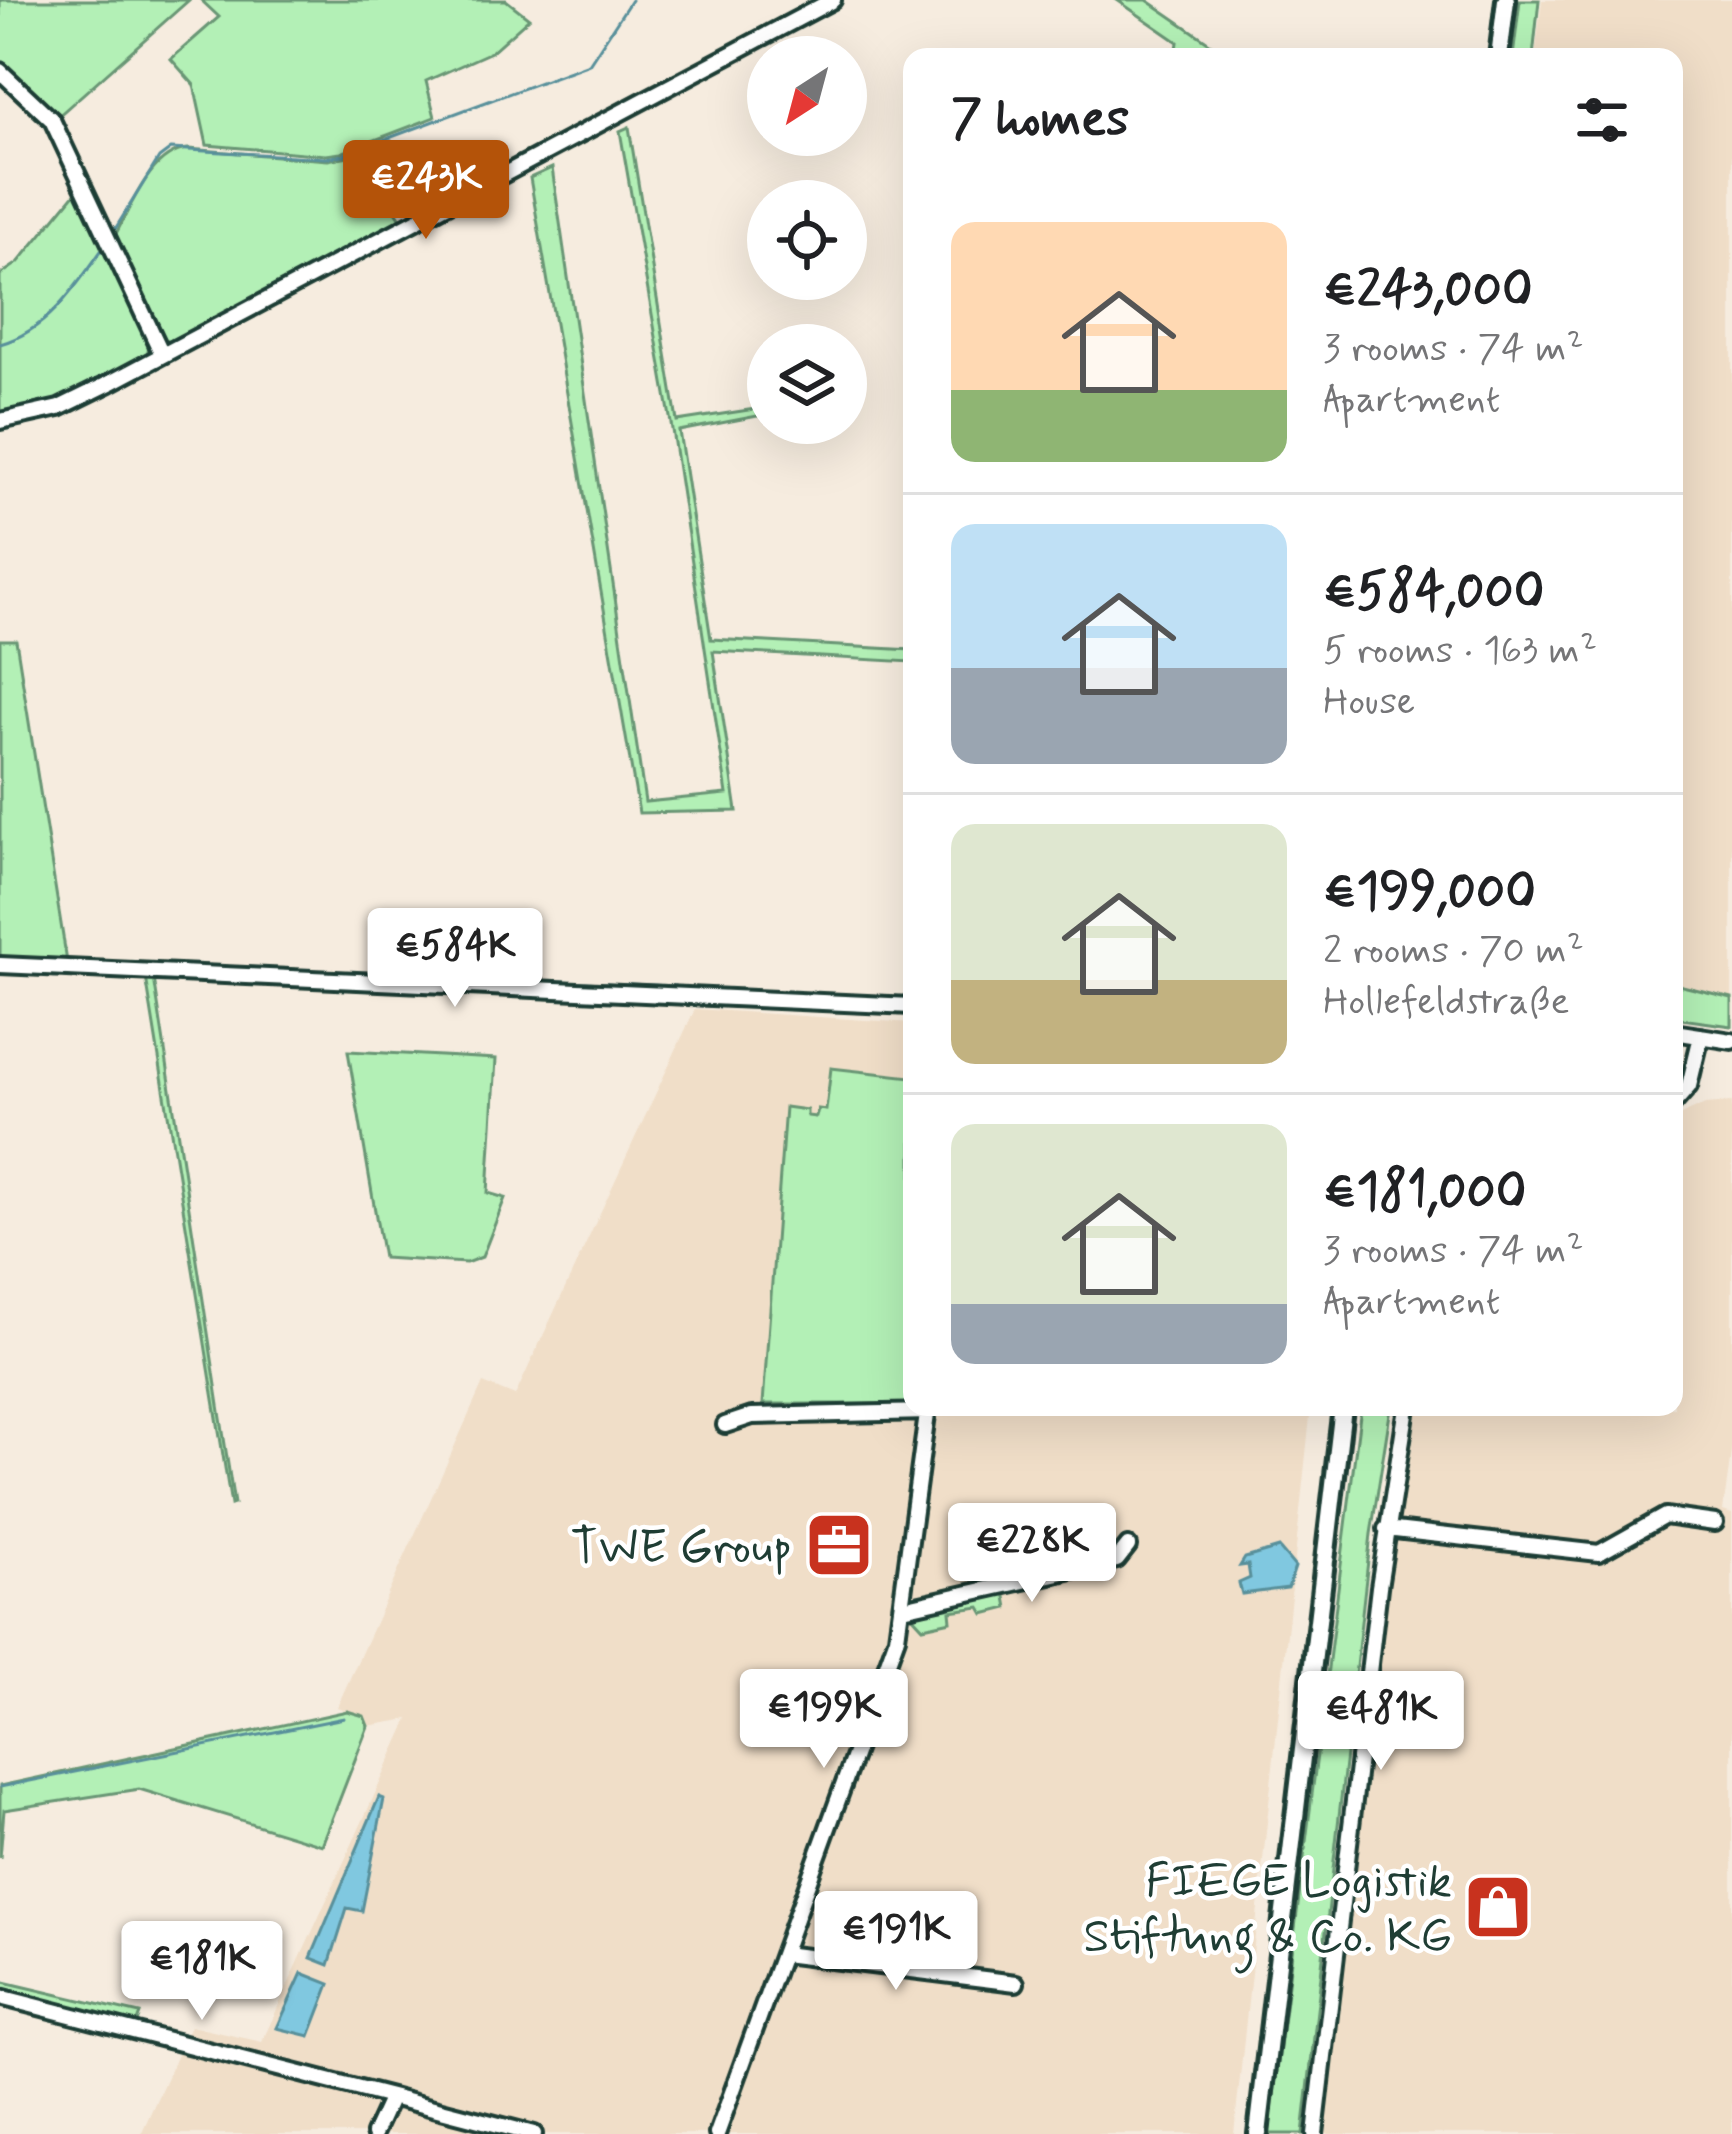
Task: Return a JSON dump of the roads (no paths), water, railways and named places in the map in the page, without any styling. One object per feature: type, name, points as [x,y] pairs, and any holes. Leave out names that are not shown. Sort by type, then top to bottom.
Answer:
[{"type":"main road","points":[[1500,48],[1506,0]]},
{"type":"main road","points":[[1258,2134],[1341,1416]]},
{"type":"street","points":[[0,422],[59,409],[833,0]]},
{"type":"street","points":[[0,71],[52,120],[162,354]]},
{"type":"street","points":[[0,965],[903,1006]]},
{"type":"street","points":[[1683,1033],[1732,1041]]},
{"type":"street","points":[[1683,1093],[1689,1086],[1701,1036]]},
{"type":"street","points":[[725,1425],[752,1416],[903,1410]]},
{"type":"street","points":[[717,2134],[897,1637],[927,1416]]},
{"type":"street","points":[[1315,2134],[1386,1529],[1405,1416]]},
{"type":"street","points":[[1386,1529],[1599,1553],[1665,1516],[1715,1522]]},
{"type":"street","points":[[903,1608],[1117,1560],[1128,1546]]},
{"type":"street","points":[[783,1954],[1016,1983]]},
{"type":"street","points":[[0,1997],[533,2134]]},
{"type":"street","points":[[374,2134],[391,2097]]},
{"type":"water","points":[[1279,1548],[1295,1567],[1288,1588],[1242,1594],[1239,1583],[1250,1578],[1248,1565],[1240,1566],[1245,1558]]},
{"type":"water","points":[[379,1797],[384,1799],[362,1911],[347,1908],[329,1965],[311,1958]]},
{"type":"water","points":[[302,1973],[330,1984],[310,2036],[277,2028]]},
{"type":"waterway","points":[[112,234],[159,158],[171,149],[343,155],[589,64],[631,0]]},
{"type":"waterway","points":[[0,344],[46,318],[103,248]]},
{"type":"waterway","points":[[0,957],[675,986]]},
{"type":"waterway","points":[[0,1787],[344,1718]]},
{"type":"place","name":"TWE Group","points":[[839,1545]]},
{"type":"place","name":"FIEGE Logistik Stiftung & Co. KG","points":[[1498,1907]]}]
